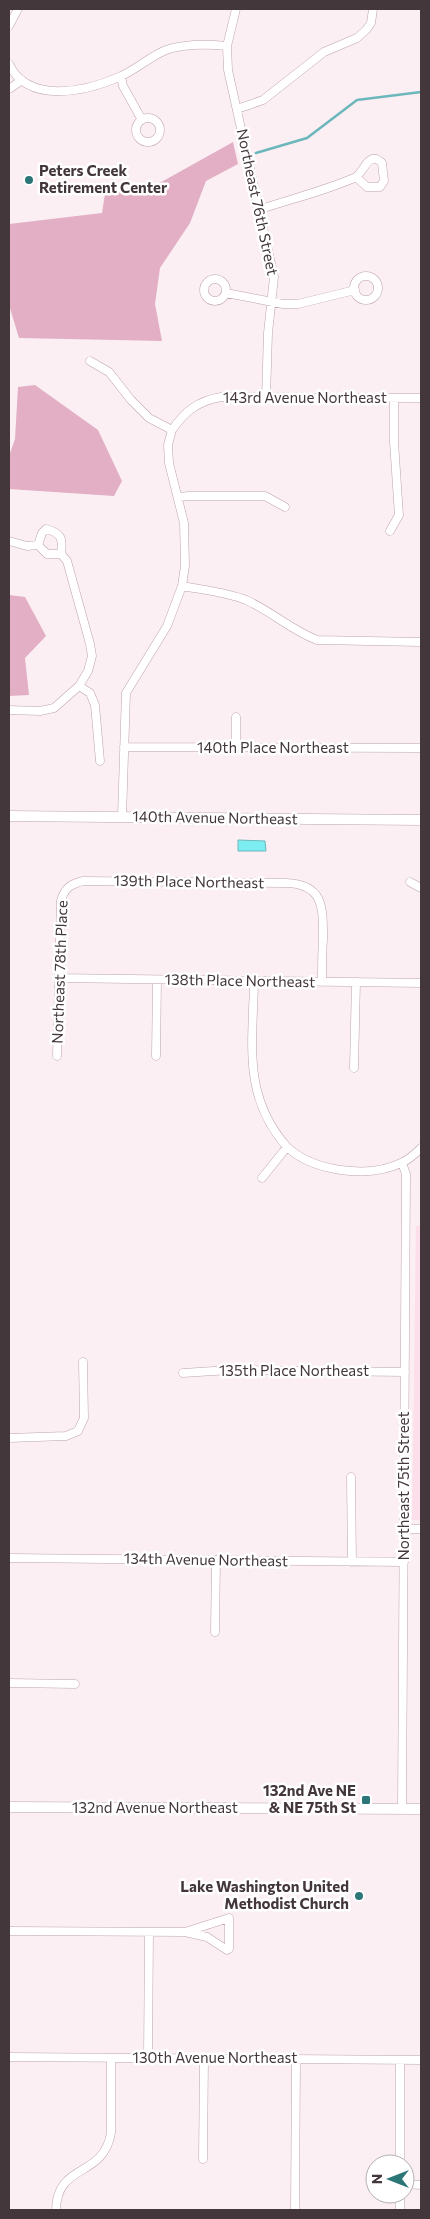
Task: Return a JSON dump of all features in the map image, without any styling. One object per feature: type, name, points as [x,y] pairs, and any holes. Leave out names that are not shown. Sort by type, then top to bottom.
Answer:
[{"type":"main road","name":"140th Avenue Northeast","points":[[9,816],[421,820]]},
{"type":"main road","name":"132nd Avenue Northeast","points":[[9,1807],[421,1809]]},
{"type":"street","points":[[9,26],[18,9]]},
{"type":"street","name":"Northeast 76th Street","points":[[236,9],[227,46],[228,70],[274,277],[268,333],[266,397]]},
{"type":"street","points":[[237,109],[263,100],[324,52],[361,34],[371,23],[374,9]]},
{"type":"street","points":[[9,64],[13,73],[30,85],[57,91],[90,88],[121,76],[167,50],[181,47],[227,46]]},
{"type":"street","points":[[121,76],[123,86],[142,120]]},
{"type":"street","points":[[9,89],[22,80]]},
{"type":"street","points":[[260,209],[356,178]]},
{"type":"street","points":[[226,293],[272,303],[298,304],[355,290]]},
{"type":"street","points":[[90,361],[109,372],[131,400],[149,418],[172,430],[168,445],[169,463],[184,523],[186,547],[182,586],[167,626],[126,693],[122,817]]},
{"type":"street","name":"143rd Avenue Northeast","points":[[172,430],[182,415],[195,405],[207,399],[221,397],[421,398]]},
{"type":"street","points":[[390,531],[399,515],[394,442],[394,398]]},
{"type":"street","points":[[178,498],[189,496],[265,496],[285,507]]},
{"type":"street","points":[[9,710],[40,711],[54,708],[79,686],[88,671],[92,656],[67,562],[61,554],[63,542],[57,531],[46,529],[38,540],[38,545],[46,554],[61,554]]},
{"type":"street","points":[[9,541],[27,546],[38,545]]},
{"type":"street","points":[[182,586],[247,601],[317,640],[421,642]]},
{"type":"street","points":[[79,686],[90,693],[95,705],[100,761]]},
{"type":"street","points":[[236,717],[236,748]]},
{"type":"street","name":"140th Place Northeast","points":[[124,747],[421,748]]},
{"type":"street","name":"139th Place Northeast","points":[[67,888],[73,883],[82,881],[298,883],[312,890],[321,903],[322,982]]},
{"type":"street","points":[[410,882],[421,888]]},
{"type":"street","name":"Northeast 78th Place","points":[[57,1056],[60,901],[67,888]]},
{"type":"street","name":"138th Place Northeast","points":[[58,978],[421,983]]},
{"type":"street","points":[[156,1056],[157,980]]},
{"type":"street","points":[[254,980],[252,1065],[254,1084],[259,1103],[278,1136],[287,1147],[295,1155],[329,1168],[365,1172],[402,1163],[421,1148]]},
{"type":"street","points":[[354,1068],[356,982]]},
{"type":"street","points":[[262,1178],[287,1147]]},
{"type":"street","name":"Northeast 75th Street","points":[[402,1163],[406,1174],[402,1809]]},
{"type":"street","points":[[9,1438],[66,1436],[78,1431],[84,1418],[83,1362]]},
{"type":"street","name":"135th Place Northeast","points":[[183,1373],[229,1370],[405,1372]]},
{"type":"street","points":[[351,1477],[352,1562]]},
{"type":"street","points":[[404,1529],[421,1529]]},
{"type":"street","name":"134th Avenue Northeast","points":[[9,1558],[404,1562]]},
{"type":"street","points":[[215,1632],[216,1560]]},
{"type":"street","points":[[9,1683],[75,1684]]},
{"type":"street","points":[[9,1931],[185,1932],[207,1937],[227,1950],[229,1949],[229,1918],[185,1932]]},
{"type":"street","points":[[148,2058],[149,1932]]},
{"type":"street","name":"130th Avenue Northeast","points":[[9,2057],[421,2060]]},
{"type":"street","points":[[56,2210],[56,2201],[65,2182],[97,2162],[109,2146],[111,2133],[111,2058]]},
{"type":"street","points":[[203,2159],[204,2058]]},
{"type":"street","points":[[295,2210],[296,2059]]},
{"type":"street","points":[[400,2060],[400,2154]]},
{"type":"shaded area","points":[[233,142],[238,164],[206,181],[190,223],[160,268],[155,304],[162,341],[19,338],[9,305],[9,224],[102,213],[106,187],[147,190]]},
{"type":"shaded area","points":[[35,385],[98,430],[122,481],[114,496],[9,489],[9,456],[15,439],[18,387]]},
{"type":"shaded area","points":[[9,595],[25,597],[46,636],[25,658],[29,695],[9,696]]},
{"type":"shaded area","points":[[421,1225],[421,1520],[412,1520],[416,1226]]},
{"type":"water","points":[[238,840],[265,841],[266,851],[238,851]]},
{"type":"waterway","points":[[256,153],[307,138],[357,100],[421,92]]},
{"type":"place","name":"Peters Creek Retirement Center","points":[[29,180]]},
{"type":"place","name":"132nd Ave NE & NE 75th St","points":[[366,1800]]},
{"type":"place","name":"Lake Washington United Methodist Church","points":[[359,1896]]}]
